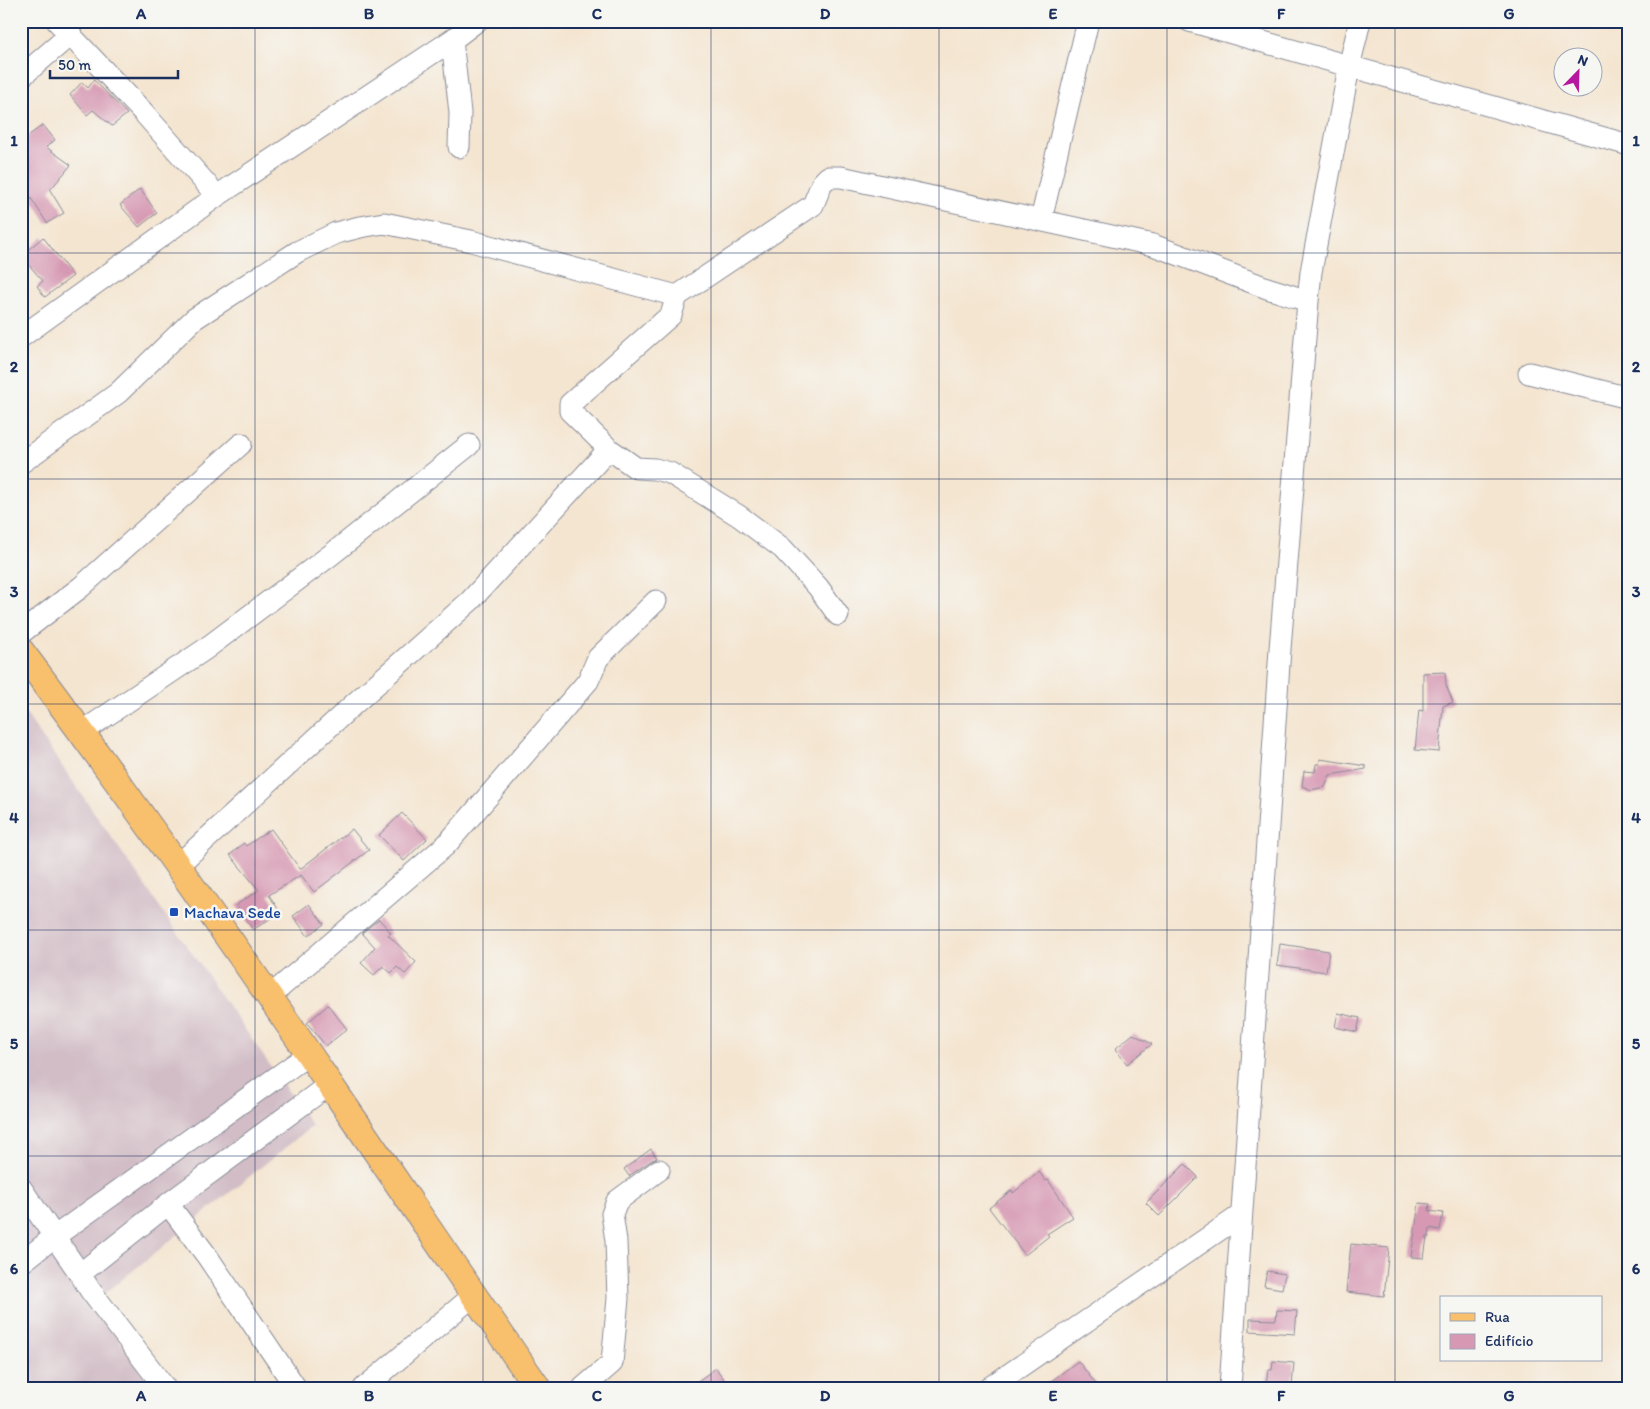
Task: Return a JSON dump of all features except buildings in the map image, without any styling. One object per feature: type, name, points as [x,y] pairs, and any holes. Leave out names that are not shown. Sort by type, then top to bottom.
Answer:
[{"type":"main road","points":[[21,651],[82,732],[309,1054],[538,1388]]},
{"type":"street","points":[[21,337],[217,196],[478,21]]},
{"type":"street","points":[[1041,220],[1088,21]]},
{"type":"street","points":[[1189,21],[1629,145]]},
{"type":"street","points":[[1230,1388],[1280,649],[1308,301],[1311,272],[1349,67],[1360,21]]},
{"type":"street","points":[[21,77],[64,28],[143,112],[217,196]]},
{"type":"street","points":[[452,40],[460,113],[459,147]]},
{"type":"street","points":[[838,615],[818,587],[782,548],[739,516],[670,473],[655,469],[636,468],[609,449],[570,411],[570,404],[671,315],[677,296],[813,206],[822,183],[828,178],[841,177],[1153,245],[1267,288],[1308,301]]},
{"type":"street","points":[[21,463],[118,393],[194,319],[297,252],[336,233],[384,223],[471,241],[677,296]]},
{"type":"street","points":[[1529,373],[1629,398]]},
{"type":"street","points":[[21,633],[81,587],[241,444]]},
{"type":"street","points":[[82,732],[211,644],[332,554],[470,444]]},
{"type":"street","points":[[177,866],[470,601],[609,449]]},
{"type":"street","points":[[269,997],[446,845],[588,681],[598,658],[656,601]]},
{"type":"street","points":[[21,1263],[54,1237],[309,1054]]},
{"type":"street","points":[[80,1274],[168,1204],[330,1084]]},
{"type":"street","points":[[583,1388],[612,1363],[618,1298],[616,1241],[612,1214],[617,1201],[659,1170]]},
{"type":"street","points":[[21,1188],[90,1290],[165,1388]]},
{"type":"street","points":[[168,1204],[207,1256],[296,1388]]},
{"type":"street","points":[[989,1388],[1241,1215]]},
{"type":"street","points":[[364,1388],[474,1296]]},
{"type":"shaded area","points":[[21,707],[312,1126],[93,1303],[153,1388],[21,1388]]},
{"type":"place","name":"Machava Sede","points":[[174,912]]}]
